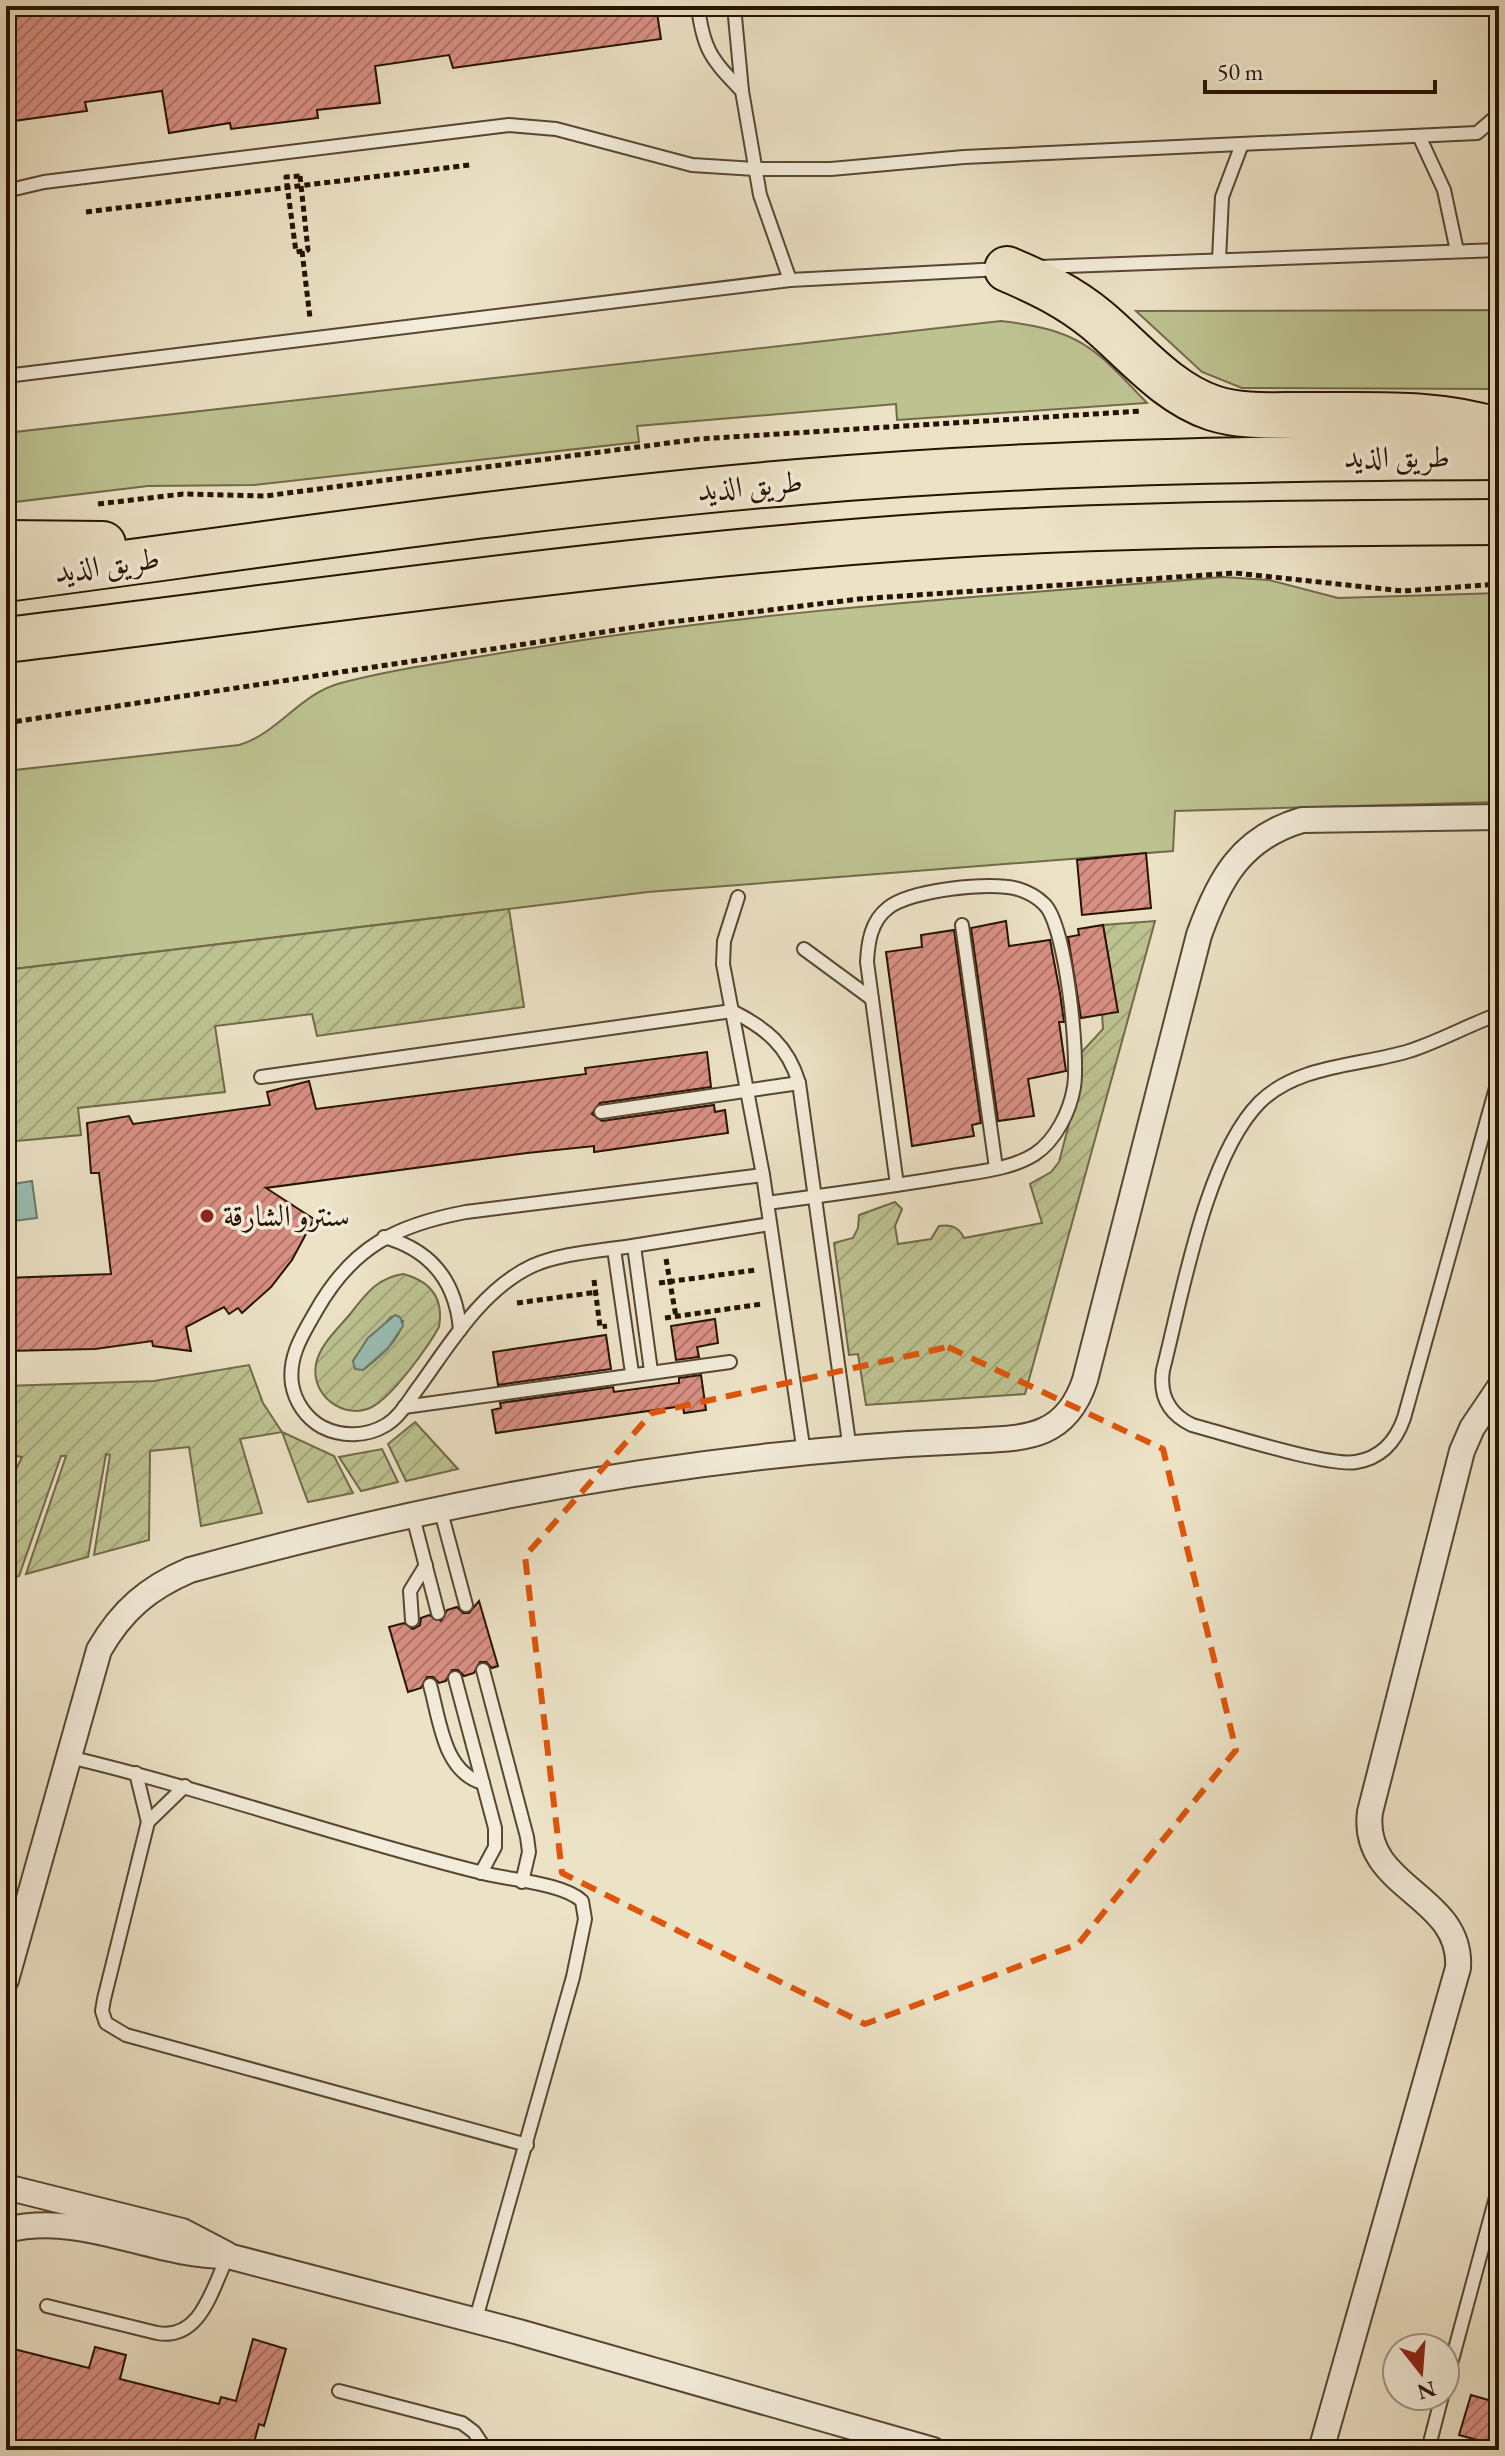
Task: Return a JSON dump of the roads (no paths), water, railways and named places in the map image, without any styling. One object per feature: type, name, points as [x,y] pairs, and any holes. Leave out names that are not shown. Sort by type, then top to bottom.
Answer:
[{"type":"highway","points":[[1007,269],[1055,290],[1077,304],[1194,400],[1250,415],[1415,415],[1467,422],[1499,431]]},
{"type":"highway","name":"طريق الذيد","points":[[6,579],[654,495],[800,482],[1237,458],[1499,457]]},
{"type":"highway","name":"طريق الذيد","points":[[6,640],[638,562],[830,544],[1096,527],[1499,522]]},
{"type":"highway","points":[[6,543],[74,543],[201,553]]},
{"type":"street","points":[[6,1980],[99,1650],[115,1623],[136,1600],[162,1582],[190,1570],[412,1513],[597,1479],[804,1453],[1020,1438],[1055,1426],[1069,1414],[1085,1380],[1199,935],[1209,907],[1240,855],[1258,839],[1279,827],[1302,820],[1499,817]]},
{"type":"street","points":[[1321,2450],[1458,1968],[1457,1944],[1446,1923],[1375,1853],[1368,1827],[1370,1812],[1462,1451],[1472,1428],[1499,1388]]},
{"type":"street","points":[[6,2187],[182,2231],[228,2256]]},
{"type":"street","points":[[6,2230],[50,2223],[73,2225],[196,2254],[228,2256],[921,2448]]},
{"type":"lane","points":[[698,6],[705,47],[714,63],[742,91]]},
{"type":"lane","points":[[734,6],[742,91],[755,169],[769,223],[790,280]]},
{"type":"lane","points":[[6,191],[44,182],[509,125],[556,129],[692,165],[831,169],[964,157],[1477,133],[1499,114]]},
{"type":"lane","points":[[1419,136],[1444,190],[1457,251]]},
{"type":"lane","points":[[1219,260],[1222,197],[1242,144]]},
{"type":"lane","points":[[6,376],[790,280],[1499,250]]},
{"type":"lane","points":[[767,1203],[897,1185],[996,1168],[1036,1153],[1054,1134],[1067,1111],[1074,1086],[1062,940],[1048,907],[1034,895],[999,886],[904,898],[887,908],[875,924],[868,943],[872,999],[897,1185]]},
{"type":"lane","points":[[738,897],[724,941],[723,964],[763,1175],[804,1453]]},
{"type":"lane","points":[[962,925],[996,1168]]},
{"type":"lane","points":[[804,949],[872,999]]},
{"type":"lane","points":[[261,1077],[732,1011],[769,1032],[782,1046],[799,1083],[850,1450]]},
{"type":"lane","points":[[1499,1014],[1433,1043],[1300,1078],[1260,1102],[1232,1145],[1210,1196],[1163,1370],[1162,1393],[1173,1413],[1192,1425],[1339,1463],[1367,1460],[1391,1444],[1404,1418],[1499,1077]]},
{"type":"lane","points":[[601,1112],[799,1083]]},
{"type":"lane","points":[[763,1175],[466,1212],[437,1218],[384,1237],[341,1273],[300,1340],[291,1374],[300,1405],[319,1425],[332,1431],[361,1434],[375,1430],[388,1424],[404,1407],[460,1330],[501,1286],[519,1273],[554,1259],[770,1224]]},
{"type":"lane","points":[[384,1237],[424,1254],[439,1269],[458,1308],[460,1330]]},
{"type":"lane","points":[[634,1246],[651,1371]]},
{"type":"lane","points":[[614,1249],[632,1373]]},
{"type":"lane","points":[[404,1407],[632,1373],[730,1362]]},
{"type":"lane","points":[[440,1508],[466,1605]]},
{"type":"lane","points":[[412,1513],[438,1613]]},
{"type":"lane","points":[[412,1620],[410,1591],[426,1565]]},
{"type":"lane","points":[[483,1670],[527,1837],[529,1852],[522,1882]]},
{"type":"lane","points":[[455,1678],[496,1837],[490,1861],[481,1873]]},
{"type":"lane","points":[[430,1685],[452,1760],[465,1776],[483,1783]]},
{"type":"lane","points":[[69,1757],[185,1786],[481,1873],[566,1891],[582,1901],[585,1919],[573,1977],[475,2322]]},
{"type":"lane","points":[[136,1773],[148,1822],[102,2011],[106,2023],[114,2031],[527,2145]]},
{"type":"lane","points":[[148,1822],[185,1786]]},
{"type":"lane","points":[[1460,2332],[1499,2186]]},
{"type":"lane","points":[[47,2306],[171,2336],[195,2324],[228,2256]]},
{"type":"lane","points":[[339,2391],[462,2423],[474,2432],[486,2450]]},
{"type":"lane","points":[[1428,2450],[1438,2412]]},
{"type":"water","points":[[32,1181],[37,1218],[6,1222],[6,1185]]},
{"type":"water","points":[[395,1315],[400,1317],[403,1326],[388,1348],[363,1370],[355,1369],[353,1361],[368,1338]]},
{"type":"place","name":"سنترو الشارقة","points":[[207,1216]]}]
